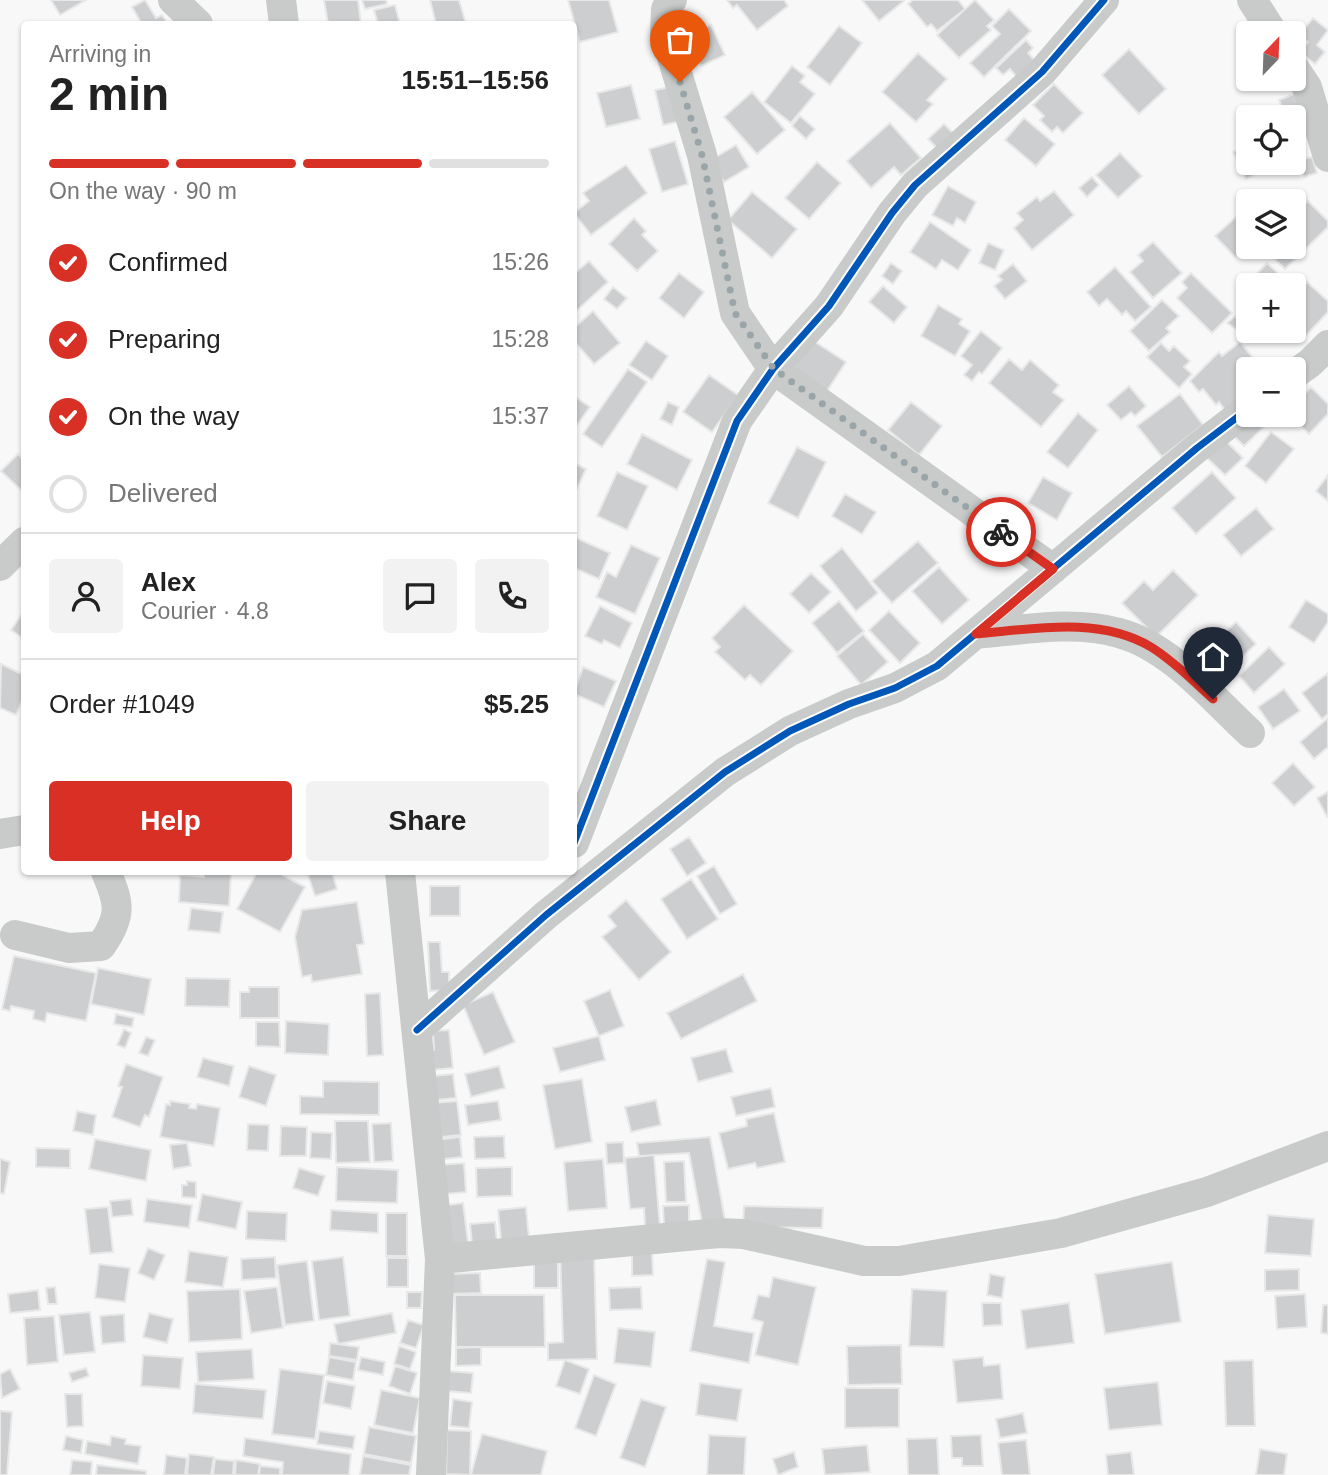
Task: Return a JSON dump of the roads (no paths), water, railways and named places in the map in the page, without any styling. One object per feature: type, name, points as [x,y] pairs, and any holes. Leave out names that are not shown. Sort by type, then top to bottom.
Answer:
[{"type":"street","points":[[173,0],[195,21]]},
{"type":"street","points":[[281,0],[284,21]]},
{"type":"street","points":[[672,0],[666,9],[665,34],[702,155],[735,313],[774,369],[1053,569]]},
{"type":"street","points":[[577,835],[737,421],[774,369],[829,306],[892,213],[915,185],[1042,72],[1104,0]]},
{"type":"street","points":[[1252,0],[1265,21]]},
{"type":"street","points":[[1306,85],[1328,157]]},
{"type":"street","points":[[1306,364],[1328,345]]},
{"type":"street","points":[[417,1030],[546,915],[725,772],[790,731],[849,704],[895,688],[937,666],[1236,418]]},
{"type":"street","points":[[0,566],[21,545]]},
{"type":"street","points":[[976,634],[1043,627],[1091,628],[1120,633],[1151,647],[1177,666],[1250,733]]},
{"type":"street","points":[[0,834],[21,830]]},
{"type":"street","points":[[15,935],[69,948],[101,946],[115,926],[117,897],[107,875]]},
{"type":"street","points":[[400,875],[440,1259],[431,1475]]},
{"type":"street","points":[[546,915],[562,875]]},
{"type":"street","points":[[440,1259],[719,1233],[744,1234],[864,1261],[899,1261],[1061,1233],[1207,1192],[1328,1146]]}]
